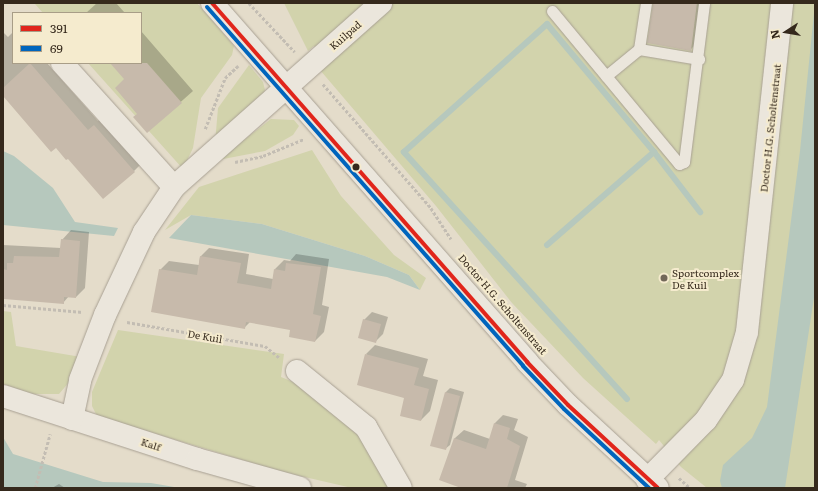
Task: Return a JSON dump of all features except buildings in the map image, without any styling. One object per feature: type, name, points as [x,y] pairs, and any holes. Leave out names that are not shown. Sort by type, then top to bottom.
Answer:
[{"type":"street","name":"Doctor H.G. Scholtenstraat","points":[[212,3],[526,362],[568,405],[652,484],[663,464],[706,420],[733,380],[747,332],[782,3]]},
{"type":"street","name":"Kuilpad","points":[[308,67],[381,3]]},
{"type":"street","points":[[63,64],[174,187]]},
{"type":"street","points":[[64,417],[80,380],[104,315],[144,232],[174,187],[308,67]]},
{"type":"street","points":[[297,371],[366,427],[401,488]]},
{"type":"street","name":"Kalf","points":[[3,396],[64,417],[300,488]]},
{"type":"lane","points":[[606,76],[639,49],[646,3]]},
{"type":"lane","points":[[552,11],[679,164],[684,162],[699,59],[704,3]]},
{"type":"lane","points":[[639,49],[699,59]]},
{"type":"path","name":"Doctor H.G. Scholtenstraat","points":[[249,3],[308,67],[431,208],[454,245]]},
{"type":"path","points":[[203,134],[225,78],[276,31]]},
{"type":"path","points":[[233,163],[263,156],[299,143],[344,108]]},
{"type":"path","name":"De Kuil","points":[[3,305],[104,315],[123,321],[265,346],[297,371]]},
{"type":"path","points":[[34,488],[64,417]]},
{"type":"path","points":[[663,464],[690,488]]},
{"type":"green space","points":[[197,3],[234,46],[232,55],[201,98],[193,148],[183,169],[89,64],[142,64],[142,12],[42,12],[35,4]]},
{"type":"green space","name":"Sportcomplex De Kuil","points":[[284,3],[815,3],[815,488],[707,488],[681,467],[659,440],[656,444],[583,378],[512,303],[436,206],[320,70],[327,64],[314,46],[308,51]]},
{"type":"green space","points":[[249,65],[263,82],[265,90],[262,99],[215,143],[218,108]]},
{"type":"green space","points":[[271,119],[294,120],[299,126],[293,135],[265,151],[218,160]]},
{"type":"green space","points":[[312,150],[341,196],[394,255],[426,278],[420,290],[409,275],[365,256],[262,224],[191,215],[165,230],[199,187]]},
{"type":"green space","points":[[3,311],[11,312],[16,346],[81,357],[70,381],[59,394],[31,394],[3,384]]},
{"type":"green space","points":[[118,330],[284,354],[281,377],[303,386],[355,423],[396,488],[352,488],[279,471],[97,416],[92,406],[92,392]]},
{"type":"shaded area","points":[[815,3],[815,291],[785,488],[722,488],[720,481],[723,465],[752,438],[767,407],[800,151]]},
{"type":"shaded area","points":[[3,151],[14,156],[53,188],[75,222],[118,228],[114,236],[3,225]]},
{"type":"shaded area","points":[[191,215],[262,224],[365,256],[409,275],[420,290],[387,277],[169,238]]},
{"type":"shaded area","points":[[3,437],[13,454],[103,482],[151,483],[180,488],[3,488]]},
{"type":"waterway","points":[[627,399],[404,152],[547,24],[654,152]]},
{"type":"waterway","points":[[547,245],[654,152],[700,212]]},
{"type":"transit line","name":"391","points":[[212,3],[527,362],[568,405],[658,488]]},
{"type":"transit line","name":"69","points":[[207,7],[523,366],[564,409],[649,488]]},
{"type":"place","name":"Sportcomplex De Kuil","points":[[664,278]]}]
